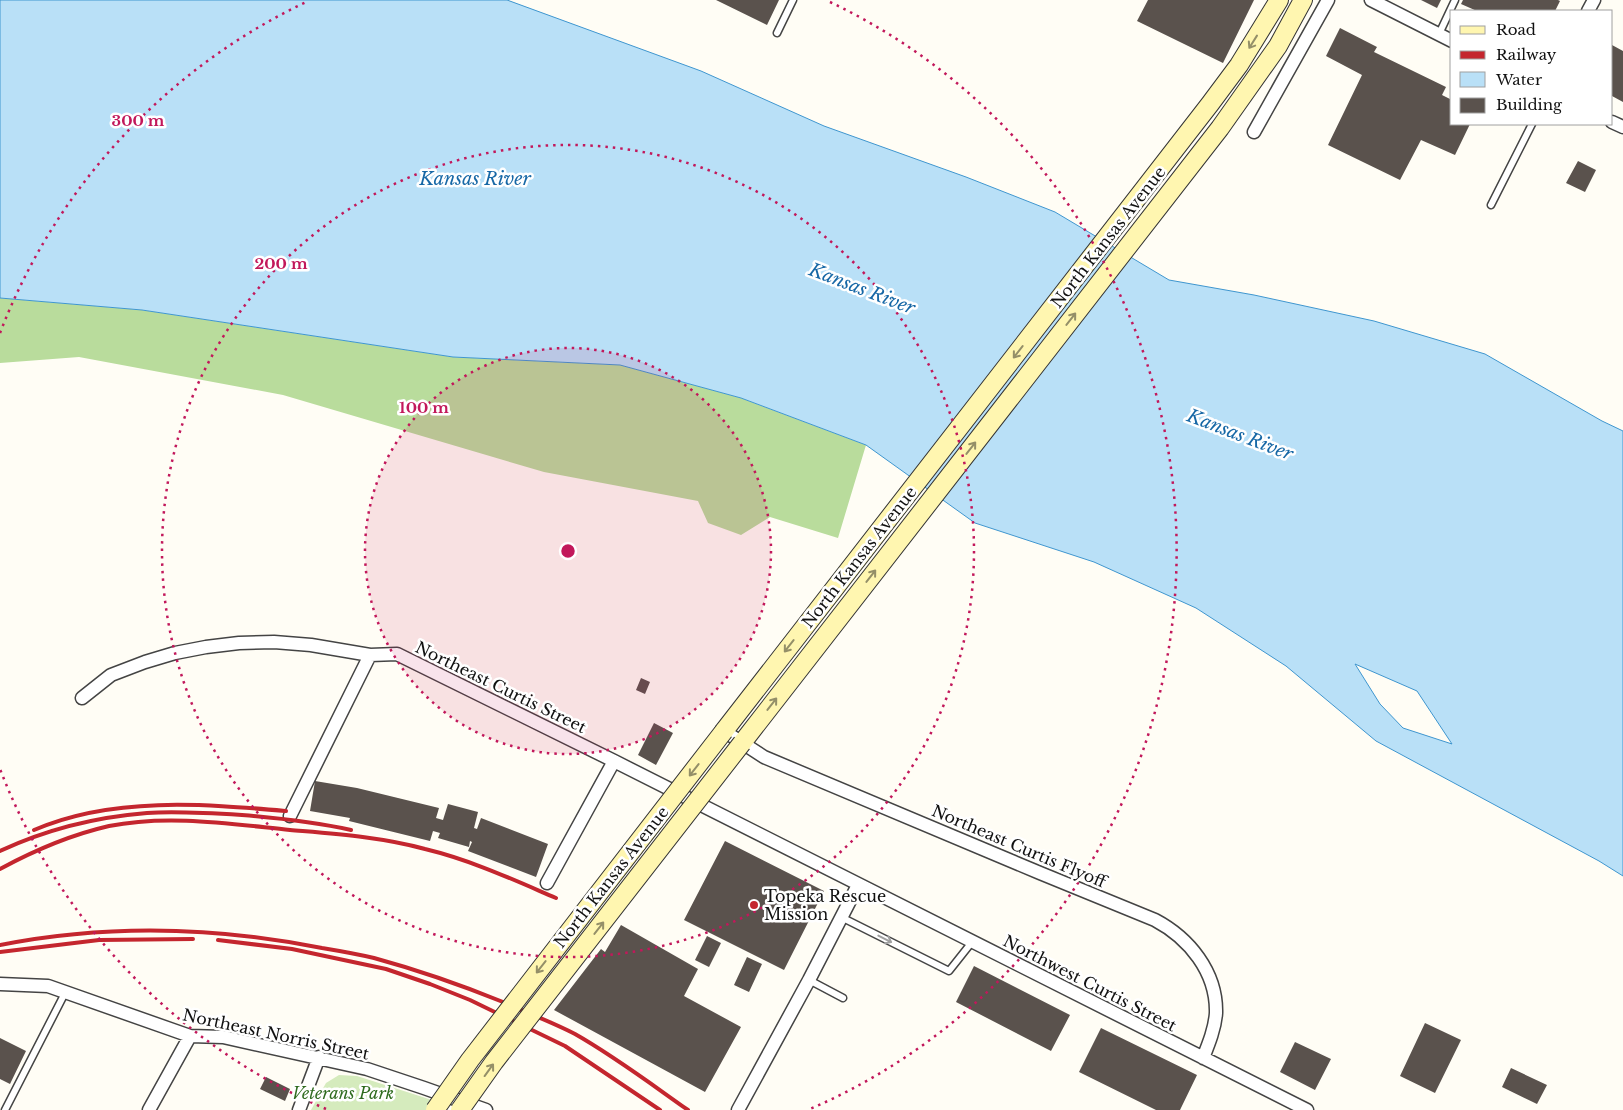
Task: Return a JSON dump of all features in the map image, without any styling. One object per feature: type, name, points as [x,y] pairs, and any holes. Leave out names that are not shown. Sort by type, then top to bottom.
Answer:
[{"type":"main road","name":"North Kansas Avenue","points":[[435,1110],[487,1037],[1210,104],[1238,66],[1279,0]]},
{"type":"main road","name":"North Kansas Avenue","points":[[460,1110],[494,1062],[1220,128],[1278,46],[1303,0]]},
{"type":"street","points":[[1254,132],[1328,0]]},
{"type":"street","points":[[1371,0],[1450,40]]},
{"type":"street","name":"Northeast Curtis Street","points":[[82,698],[111,675],[145,662],[206,647],[274,642],[310,645],[370,655],[397,654],[614,761],[858,885]]},
{"type":"street","points":[[290,816],[370,655]]},
{"type":"street","name":"Northeast Curtis Flyoff","points":[[724,731],[764,757],[1166,926],[1190,945],[1199,957],[1213,986],[1216,1011],[1214,1026],[1204,1058]]},
{"type":"street","points":[[547,883],[614,761]]},
{"type":"street","points":[[738,1110],[858,885]]},
{"type":"street","name":"Northwest Curtis Street","points":[[858,885],[1307,1110]]},
{"type":"street","name":"Northeast Norris Street","points":[[0,984],[48,986],[190,1036],[223,1037],[319,1058],[416,1085],[486,1110]]},
{"type":"street","points":[[149,1110],[190,1036]]},
{"type":"street","points":[[299,1110],[319,1058]]},
{"type":"lane","points":[[777,33],[793,0]]},
{"type":"lane","points":[[1439,34],[1450,11]]},
{"type":"lane","points":[[1492,205],[1532,125]]},
{"type":"lane","points":[[841,917],[949,971],[972,942]]},
{"type":"lane","points":[[809,980],[843,998]]},
{"type":"lane","points":[[5,1110],[65,993]]},
{"type":"green space","points":[[0,298],[142,310],[453,357],[620,365],[741,398],[866,445],[838,538],[770,517],[741,535],[708,523],[698,501],[544,472],[283,395],[79,357],[0,363]]},
{"type":"green space","name":"Veterans Park","points":[[339,1075],[357,1076],[432,1100],[427,1110],[311,1110],[326,1083]]},
{"type":"water","name":"Kansas River","points":[[0,0],[507,0],[701,71],[824,126],[966,177],[1055,212],[1169,280],[1254,295],[1374,321],[1485,354],[1623,431],[1623,876],[1599,861],[1376,741],[1286,666],[1196,608],[1094,562],[975,523],[866,445],[741,398],[620,365],[453,357],[142,310],[0,298]],"holes":[[[1355,664],[1417,691],[1452,744],[1403,728],[1380,704]]]},
{"type":"building","points":[[716,0],[779,0],[767,25]]},
{"type":"building","points":[[1148,0],[1254,0],[1223,63],[1137,21]]},
{"type":"building","points":[[1421,0],[1441,0],[1437,8]]},
{"type":"building","points":[[1463,0],[1560,1],[1556,10],[1475,10],[1461,4]]},
{"type":"building","points":[[1340,28],[1377,47],[1374,52],[1446,87],[1442,95],[1450,99],[1450,125],[1470,125],[1455,155],[1421,140],[1400,180],[1328,145],[1362,75],[1326,56]]},
{"type":"building","points":[[1613,46],[1623,51],[1623,102],[1613,97]]},
{"type":"building","points":[[1578,161],[1596,170],[1585,192],[1566,183]]},
{"type":"building","points":[[641,678],[650,682],[645,694],[636,690]]},
{"type":"building","points":[[654,723],[673,733],[656,765],[638,755]]},
{"type":"building","points":[[315,781],[357,788],[439,808],[436,818],[443,820],[448,804],[478,812],[474,828],[477,829],[481,818],[548,844],[536,877],[468,851],[472,842],[470,841],[469,847],[438,838],[440,833],[433,831],[430,841],[349,821],[350,818],[310,811]]},
{"type":"building","name":"Topeka Rescue Mission","points":[[725,841],[824,891],[784,970],[684,920]]},
{"type":"building","points":[[621,925],[698,969],[684,996],[741,1027],[705,1092],[554,1010],[601,949],[605,952]]},
{"type":"building","points":[[707,936],[721,943],[709,967],[695,960]]},
{"type":"building","points":[[747,957],[762,964],[749,992],[734,985]]},
{"type":"building","points":[[974,966],[1070,1015],[1051,1051],[956,1002]]},
{"type":"building","points":[[1425,1023],[1461,1040],[1435,1093],[1400,1076]]},
{"type":"building","points":[[1101,1028],[1197,1075],[1180,1110],[1156,1110],[1079,1072]]},
{"type":"building","points":[[0,1038],[26,1051],[10,1084],[0,1079]]},
{"type":"building","points":[[1295,1042],[1331,1059],[1315,1090],[1280,1072]]},
{"type":"building","points":[[1511,1068],[1547,1085],[1537,1104],[1502,1087]]},
{"type":"building","points":[[266,1077],[290,1089],[285,1101],[260,1089]]},
{"type":"railway","points":[[34,830],[64,819],[126,807],[191,805],[286,811]]},
{"type":"railway","points":[[0,851],[35,837],[90,821],[147,813],[182,812],[242,815],[351,830]]},
{"type":"railway","points":[[0,869],[53,844],[109,826],[131,822],[200,821],[358,836],[408,845],[476,865],[556,898]]},
{"type":"railway","points":[[0,945],[40,938],[121,931],[202,932],[282,941],[374,958],[423,973],[503,1002],[575,1034],[618,1061],[688,1110]]},
{"type":"railway","points":[[0,952],[99,940],[193,939]]},
{"type":"railway","points":[[218,940],[292,949],[386,969],[430,984],[470,1000],[565,1046],[660,1110]]},
{"type":"place","name":"Topeka Rescue Mission","points":[[754,905]]}]
